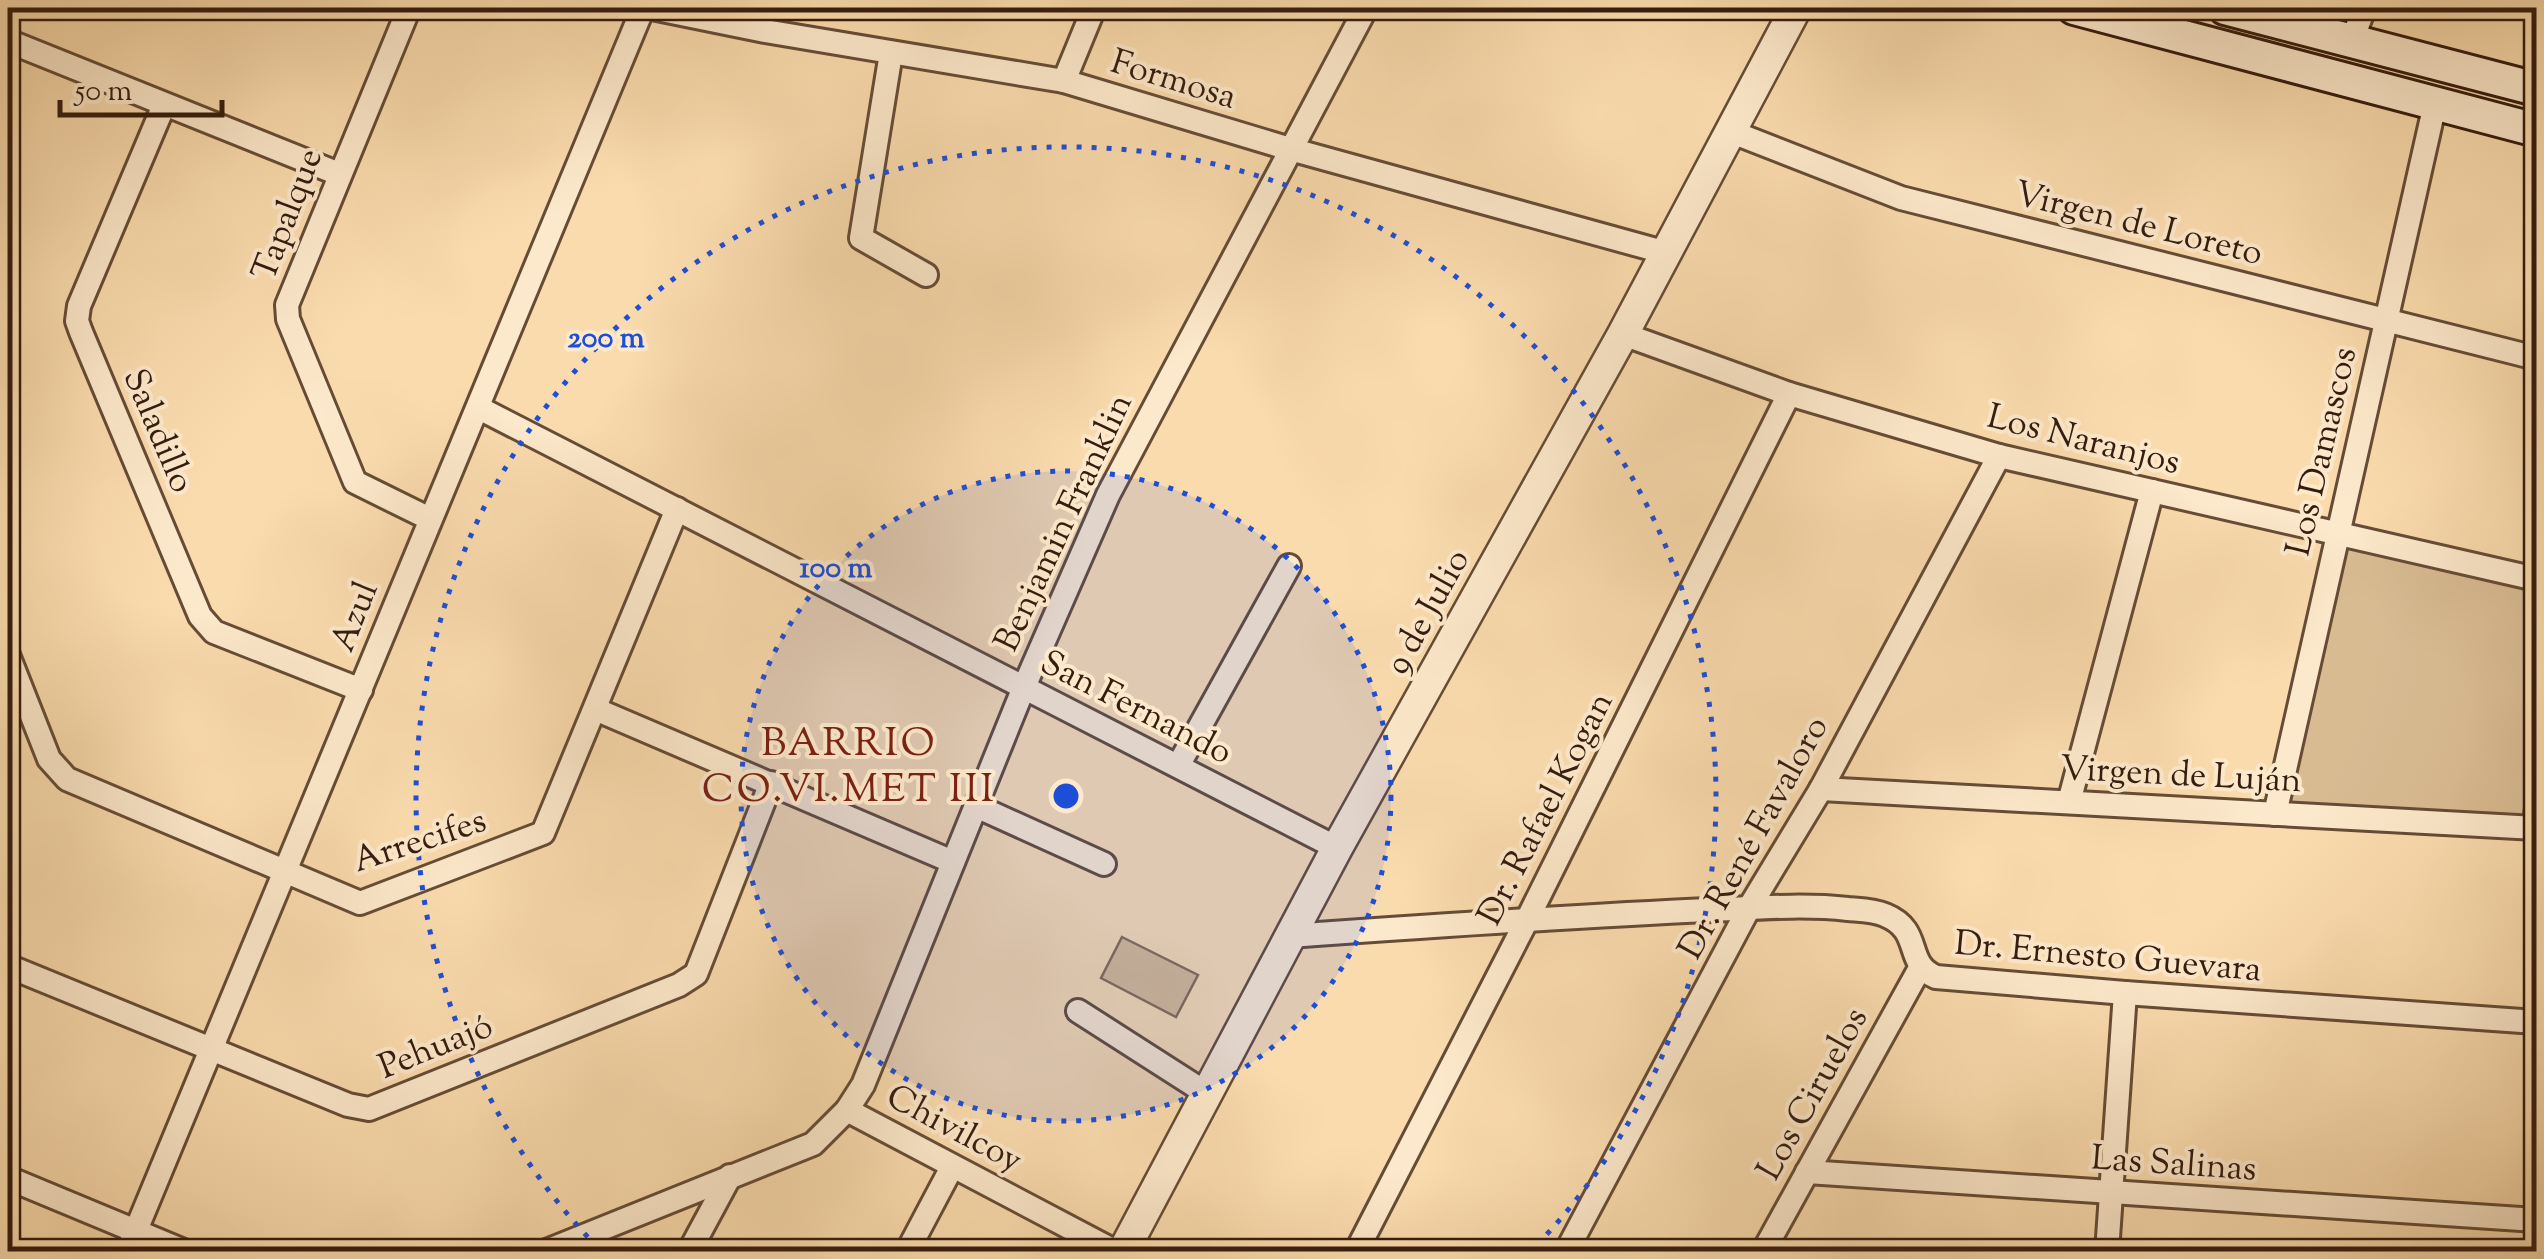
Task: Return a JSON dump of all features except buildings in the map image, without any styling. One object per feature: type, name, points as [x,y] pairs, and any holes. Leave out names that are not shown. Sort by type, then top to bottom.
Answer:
[{"type":"main road","points":[[2074,8],[2536,130]]},
{"type":"main road","points":[[2224,8],[2536,89]]},
{"type":"street","name":"Tapalque","points":[[409,8],[287,305],[288,319],[355,482],[430,519]]},
{"type":"street","name":"Azul","points":[[132,1241],[643,8]]},
{"type":"street","name":"Formosa","points":[[652,8],[765,32],[1064,81],[1290,149],[1667,254]]},
{"type":"street","points":[[1064,81],[1094,8]]},
{"type":"street","name":"Benjamin Franklin","points":[[847,1110],[863,1085],[1024,687],[1108,495],[1366,8]]},
{"type":"street","name":"9 de Julio","points":[[1120,1252],[1337,848],[1667,254],[1796,8]]},
{"type":"street","points":[[2352,41],[2364,8]]},
{"type":"street","points":[[8,41],[338,174]]},
{"type":"street","points":[[892,53],[861,238],[926,275]]},
{"type":"street","name":"Los Damascos","points":[[2275,814],[2435,104]]},
{"type":"street","name":"Saladillo","points":[[164,105],[79,306],[77,320],[81,332],[200,616],[214,632],[361,690]]},
{"type":"street","name":"Virgen de Loreto","points":[[1732,132],[1901,198],[2536,358]]},
{"type":"street","name":"Los Naranjos","points":[[1623,334],[1789,394],[1999,456],[2536,580]]},
{"type":"street","name":"Dr. Rafael Kogan","points":[[1356,1252],[1528,918],[1789,394]]},
{"type":"street","name":"San Fernando","points":[[479,408],[1337,848]]},
{"type":"street","name":"Dr. René Favaloro","points":[[1566,1252],[1999,456]]},
{"type":"street","points":[[2069,802],[2152,491]]},
{"type":"street","name":"Arrecifes","points":[[8,655],[49,759],[67,780],[360,903],[543,833],[677,510]]},
{"type":"street","points":[[1178,766],[1289,566]]},
{"type":"street","points":[[595,709],[953,862]]},
{"type":"street","name":"Pehuajó","points":[[8,966],[348,1105],[369,1109],[679,985],[696,974],[770,783]]},
{"type":"street","name":"Virgen de Luján","points":[[1821,789],[2536,828]]},
{"type":"street","points":[[976,806],[1104,864]]},
{"type":"street","name":"Dr. Ernesto Guevara","points":[[1290,936],[1528,918],[1821,906],[1888,916],[1907,933],[1920,968],[1936,976],[2536,1022]]},
{"type":"street","name":"Los Ciruelos","points":[[1764,1252],[1920,968]]},
{"type":"street","points":[[2108,1252],[2124,993]]},
{"type":"street","points":[[1078,1011],[1206,1093]]},
{"type":"street","name":"Chivilcoy","points":[[544,1252],[813,1144],[847,1110],[1120,1252]]},
{"type":"street","points":[[907,1252],[952,1166]]},
{"type":"street","name":"Las Salinas","points":[[1807,1172],[2536,1220]]},
{"type":"street","points":[[690,1252],[730,1176]]},
{"type":"street","points":[[8,1178],[132,1241],[186,1252]]},
{"type":"shaded area","points":[[2337,534],[2536,579],[2536,755],[2520,827],[2275,814]]},
{"type":"shaded area","points":[[1122,937],[1198,975],[1176,1017],[1101,978]]},
{"type":"district","name":"BARRIO CO.VI.MET III","points":[[849,764]]}]
